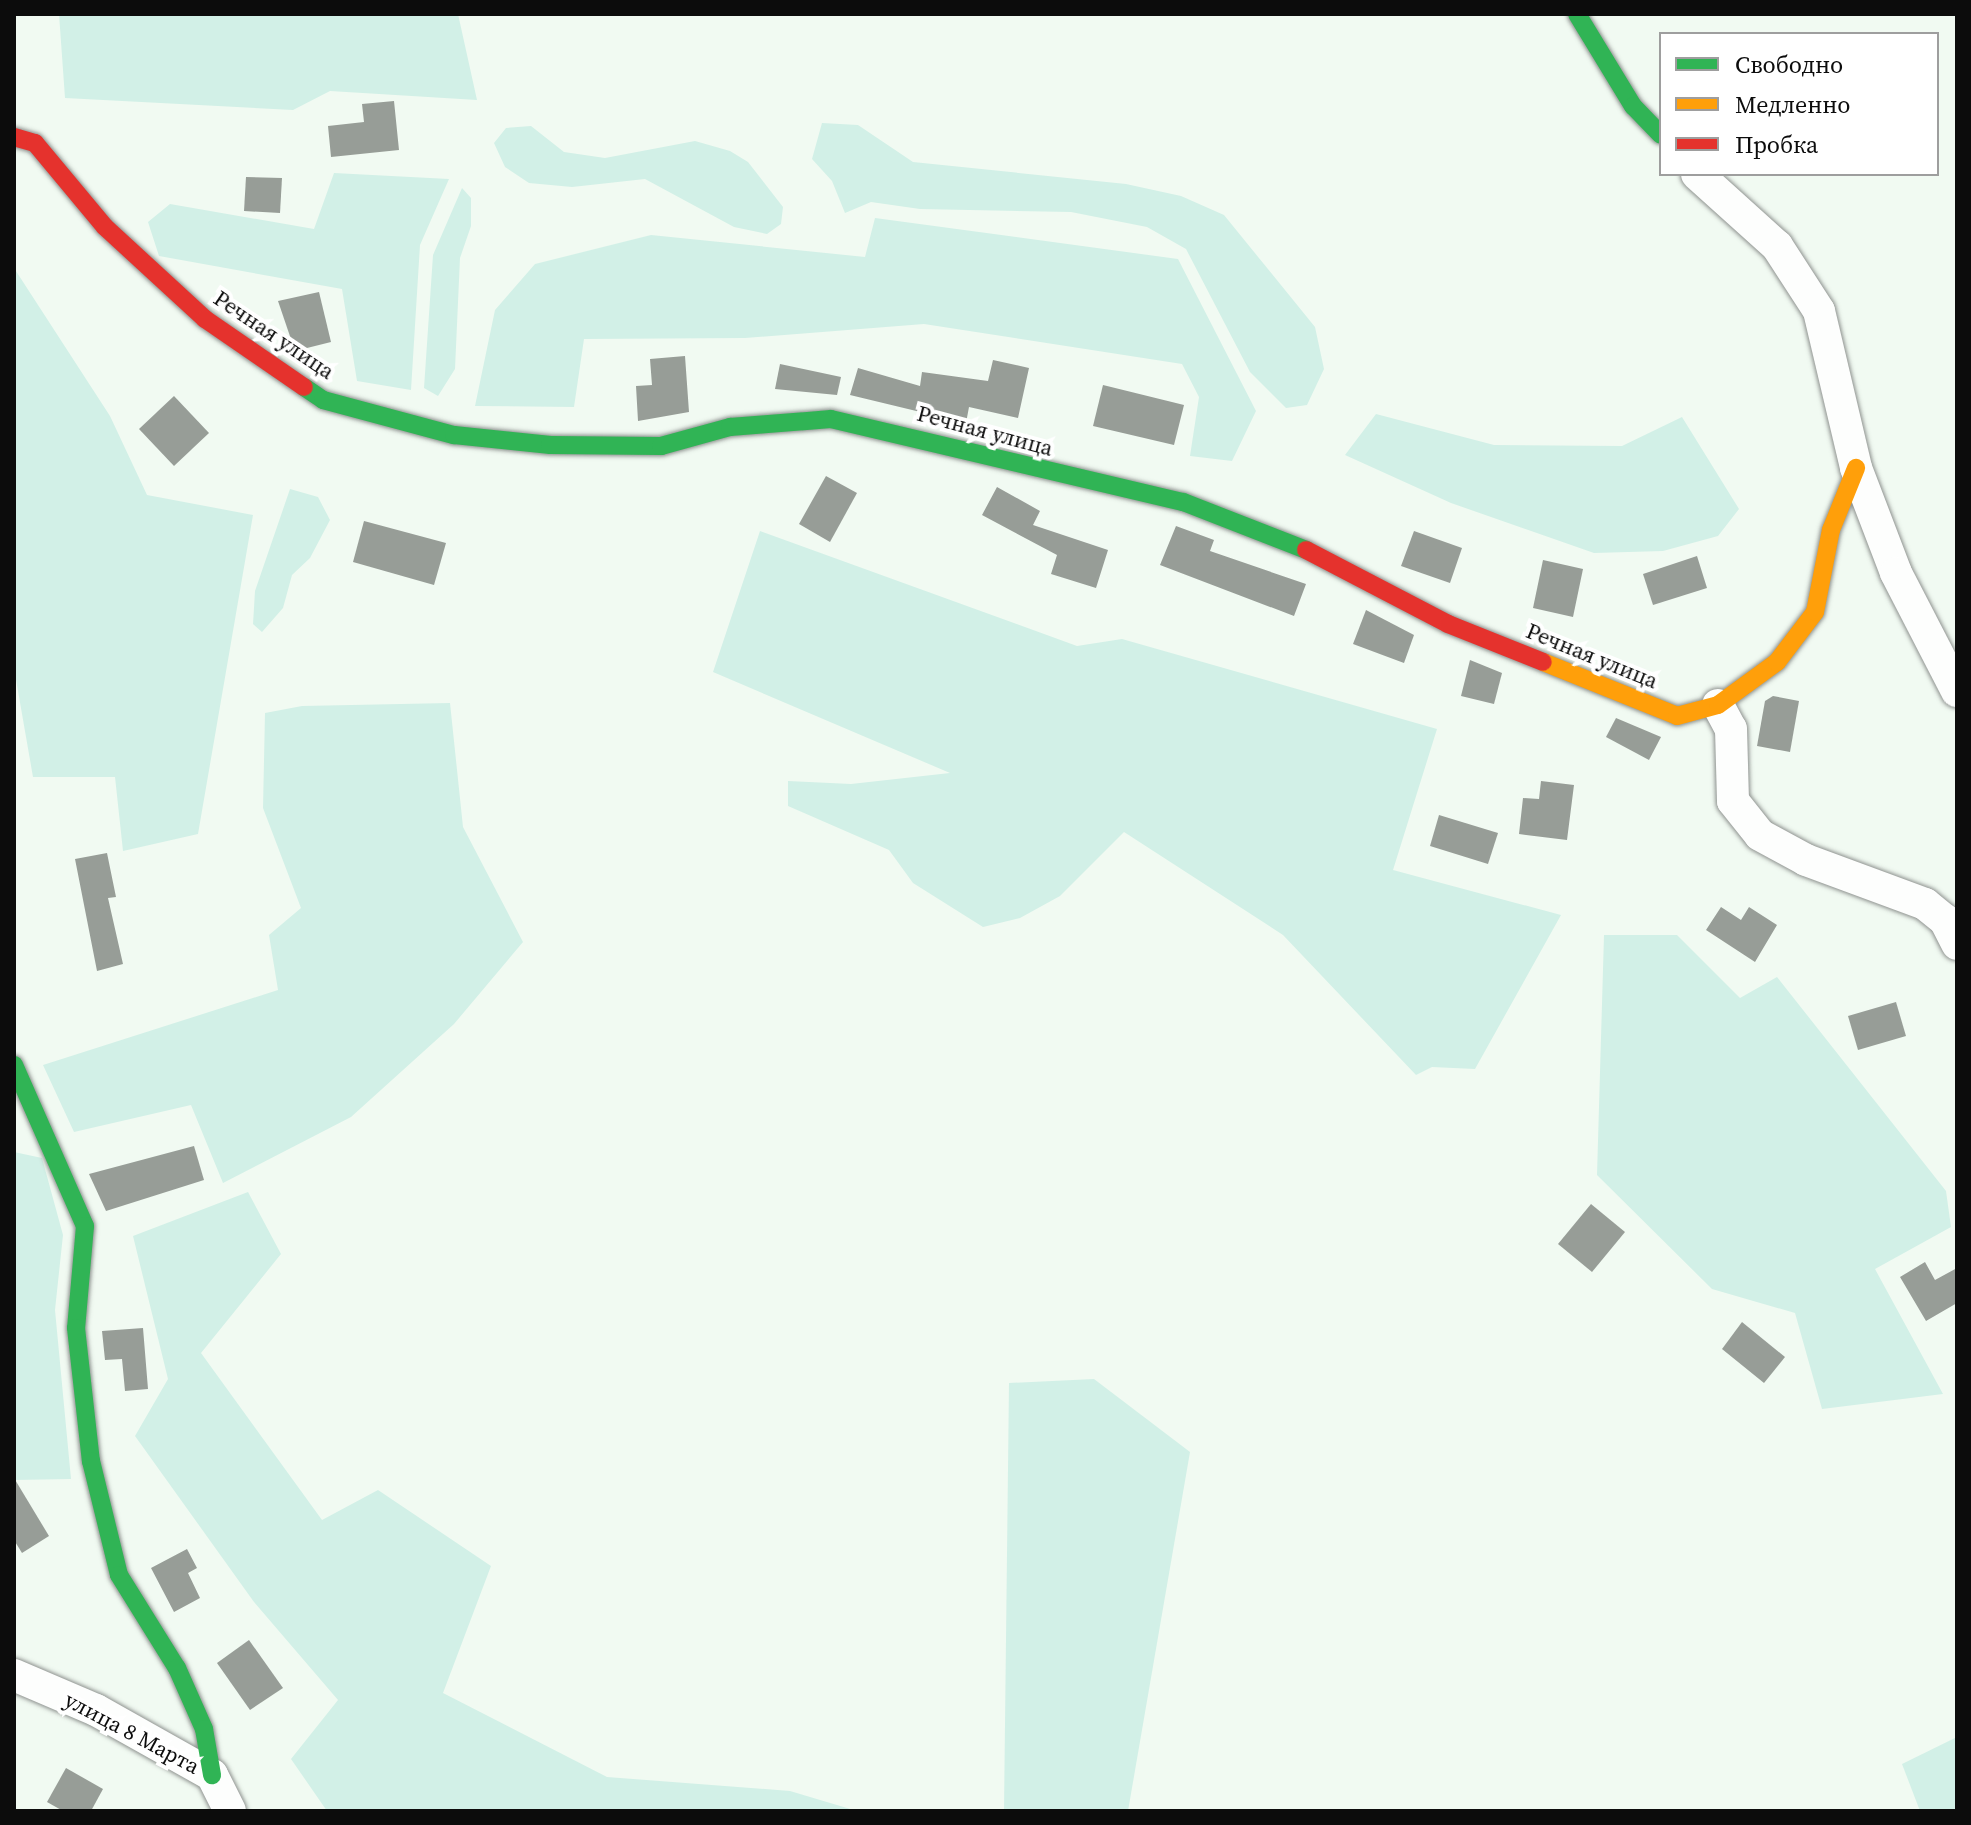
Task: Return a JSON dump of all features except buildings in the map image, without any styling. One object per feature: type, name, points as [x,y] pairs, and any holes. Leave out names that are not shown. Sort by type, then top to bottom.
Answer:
[{"type":"street","points":[[1577,14],[1633,106],[1659,133]]},
{"type":"street","name":"Речная улица","points":[[14,137],[35,143],[105,227],[205,319],[323,400],[454,435],[550,445],[661,446],[730,427],[831,419],[902,433],[1183,502],[1286,540],[1448,624],[1677,716],[1718,705],[1777,662],[1815,612],[1831,530],[1856,468]]},
{"type":"street","points":[[1699,176],[1777,246],[1801,277],[1819,311],[1856,468],[1896,573],[1957,691]]},
{"type":"street","points":[[1718,705],[1731,729],[1733,801],[1760,835],[1806,860],[1925,904],[1945,920],[1957,944]]},
{"type":"street","points":[[14,1065],[85,1226],[76,1328],[91,1461],[119,1575],[182,1680],[204,1729],[212,1775]]},
{"type":"street","name":"улица 8 Марта","points":[[14,1675],[96,1710],[212,1775],[230,1811]]},
{"type":"shaded area","points":[[59,14],[458,14],[477,100],[330,91],[293,110],[65,98]]},
{"type":"shaded area","points":[[822,123],[858,125],[913,162],[1126,184],[1181,196],[1224,215],[1315,327],[1324,369],[1307,405],[1286,408],[1250,372],[1186,249],[1147,227],[1071,212],[920,209],[871,202],[845,213],[832,181],[812,159]]},
{"type":"shaded area","points":[[531,126],[564,152],[605,158],[695,141],[730,151],[748,162],[783,207],[781,224],[767,234],[734,227],[645,179],[572,187],[529,183],[505,167],[494,143],[506,128]]},
{"type":"shaded area","points":[[334,173],[449,179],[420,245],[411,390],[357,381],[342,289],[159,256],[148,222],[170,204],[314,229]]},
{"type":"shaded area","points":[[462,188],[471,198],[471,226],[460,258],[455,369],[438,396],[424,388],[433,255]]},
{"type":"shaded area","points":[[875,218],[1178,259],[1256,411],[1232,461],[1190,456],[1199,397],[1182,364],[924,324],[745,338],[584,339],[574,407],[475,406],[495,310],[535,264],[651,235],[865,257]]},
{"type":"shaded area","points":[[14,268],[110,416],[147,495],[253,515],[198,834],[123,851],[115,777],[33,777],[14,668]]},
{"type":"shaded area","points":[[1376,414],[1494,445],[1622,446],[1682,417],[1739,509],[1718,536],[1663,551],[1594,553],[1451,503],[1345,455]]},
{"type":"shaded area","points":[[290,489],[318,497],[330,520],[310,558],[292,575],[283,608],[262,632],[253,624],[255,591]]},
{"type":"shaded area","points":[[760,531],[1077,646],[1122,639],[1437,729],[1393,870],[1561,915],[1475,1069],[1432,1067],[1416,1075],[1283,935],[1124,832],[1060,896],[1020,918],[983,927],[913,883],[889,850],[788,806],[788,781],[851,784],[950,773],[713,672]]},
{"type":"shaded area","points":[[450,703],[463,827],[523,942],[454,1024],[351,1117],[223,1183],[191,1105],[74,1132],[43,1065],[278,990],[269,935],[301,908],[263,808],[265,713],[302,706]]},
{"type":"shaded area","points":[[1604,935],[1677,935],[1740,998],[1777,977],[1946,1191],[1951,1227],[1875,1269],[1943,1394],[1822,1409],[1795,1313],[1712,1289],[1597,1175]]},
{"type":"shaded area","points":[[14,1152],[42,1158],[63,1235],[55,1310],[71,1479],[14,1480]]},
{"type":"shaded area","points":[[248,1192],[281,1254],[201,1353],[322,1520],[378,1490],[491,1566],[443,1693],[607,1777],[790,1791],[857,1811],[327,1811],[291,1759],[338,1700],[254,1602],[135,1436],[168,1379],[133,1236]]},
{"type":"shaded area","points":[[1094,1379],[1190,1452],[1128,1811],[1004,1811],[1009,1383]]},
{"type":"shaded area","points":[[1957,1737],[1957,1811],[1920,1811],[1902,1764]]},
{"type":"traffic: fast","points":[[1577,14],[1633,106],[1659,133]]},
{"type":"traffic: fast","points":[[304,387],[323,400],[454,435],[550,445],[661,446],[730,427],[831,419],[1183,502],[1306,550]]},
{"type":"traffic: fast","points":[[14,1065],[85,1226],[76,1328],[91,1461],[119,1575],[177,1668],[204,1729],[212,1775]]},
{"type":"traffic: slow","points":[[1543,662],[1677,716],[1718,705],[1777,662],[1815,612],[1831,530],[1856,468]]},
{"type":"traffic: jam","points":[[14,137],[35,143],[105,227],[205,319],[304,387]]},
{"type":"traffic: jam","points":[[1306,550],[1448,624],[1543,662]]}]
